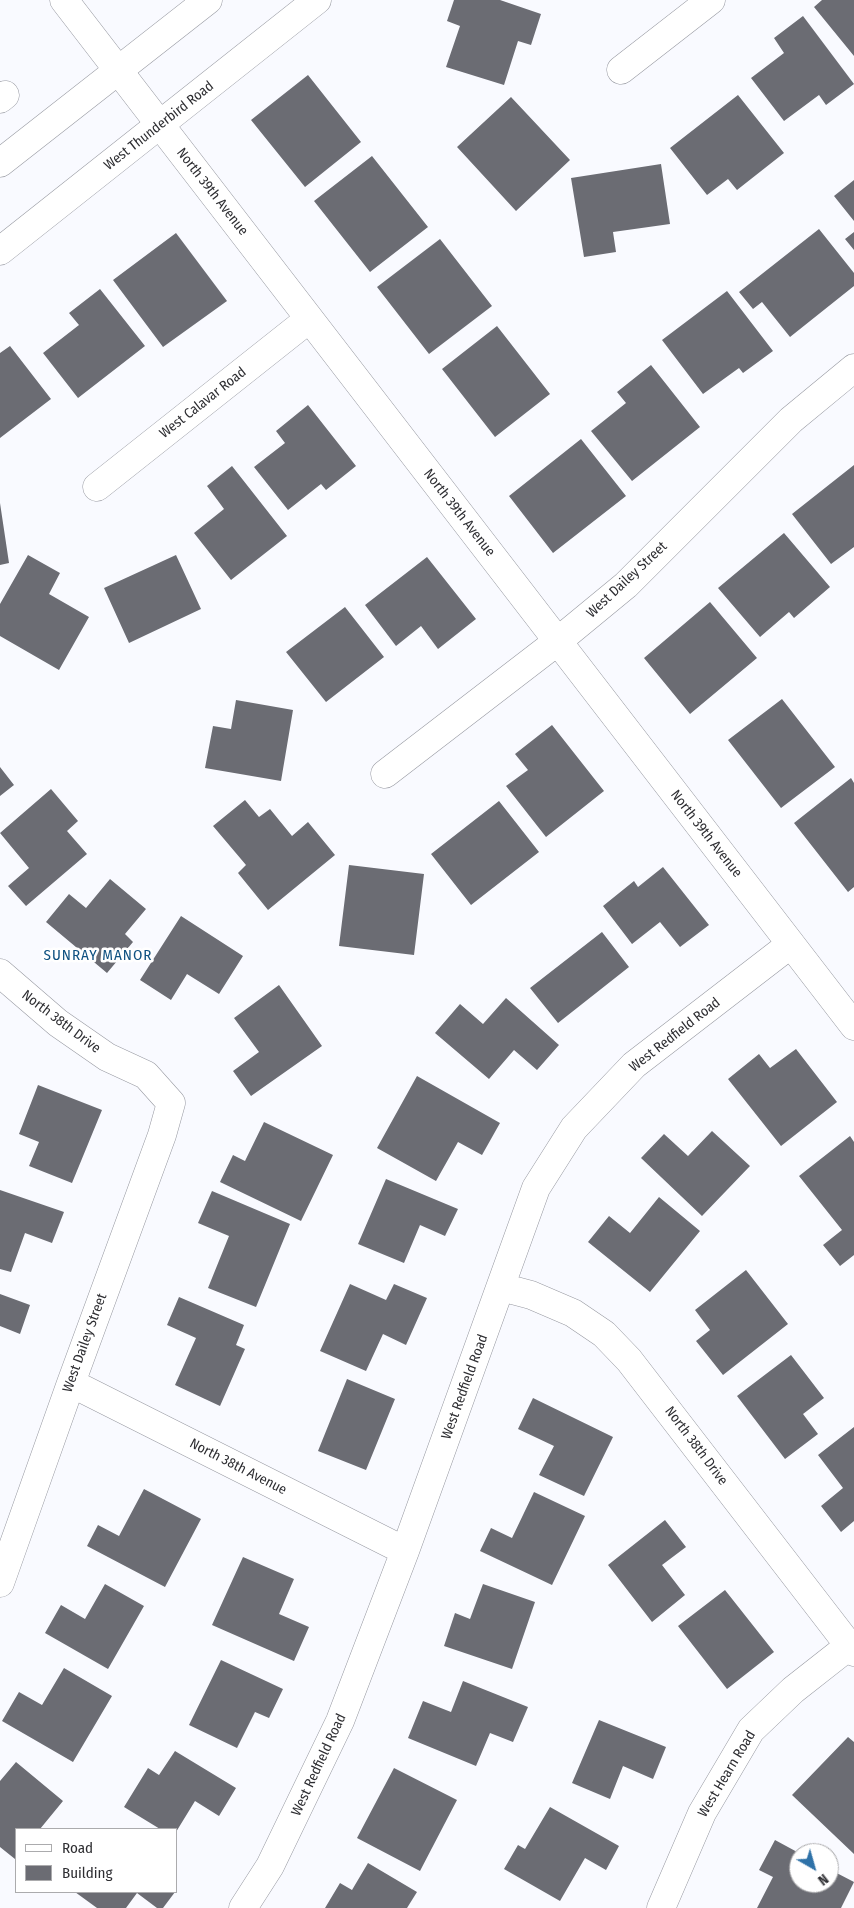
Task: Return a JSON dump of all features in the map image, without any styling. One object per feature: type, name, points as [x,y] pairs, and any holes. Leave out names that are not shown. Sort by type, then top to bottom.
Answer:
[{"type":"street","name":"North 39th Avenue","points":[[64,0],[854,1026]]},
{"type":"street","points":[[5,154],[208,0]]},
{"type":"street","name":"West Thunderbird Road","points":[[0,251],[317,0]]},
{"type":"street","points":[[621,70],[711,0]]},
{"type":"street","name":"West Calavar Road","points":[[97,487],[310,319]]},
{"type":"street","name":"West Dailey Street","points":[[385,774],[558,641],[626,585],[791,420],[854,368]]},
{"type":"street","name":"West Redfield Road","points":[[243,1908],[270,1866],[340,1721],[405,1552],[536,1188],[574,1128],[634,1065],[791,944]]},
{"type":"street","name":"North 38th Drive","points":[[0,973],[58,1023],[108,1058],[146,1075],[172,1103]]},
{"type":"street","name":"West Dailey Street","points":[[0,1582],[172,1103]]},
{"type":"street","name":"North 38th Drive","points":[[501,1288],[531,1295],[574,1313],[604,1334],[629,1360],[852,1649]]},
{"type":"street","name":"North 38th Avenue","points":[[70,1383],[405,1552]]},
{"type":"street","name":"West Hearn Road","points":[[660,1908],[702,1813],[750,1730],[793,1690],[852,1649]]},
{"type":"building","points":[[454,0],[500,0],[541,14],[531,45],[518,41],[504,85],[446,67],[460,26],[447,21]]},
{"type":"building","points":[[822,0],[854,0],[854,56],[814,7]]},
{"type":"building","points":[[803,16],[854,84],[826,105],[819,95],[784,121],[751,78],[784,53],[774,38]]},
{"type":"building","points":[[308,75],[361,142],[305,187],[251,120]]},
{"type":"building","points":[[738,95],[784,153],[737,190],[728,179],[707,195],[670,148]]},
{"type":"building","points":[[511,97],[570,160],[516,211],[457,147]]},
{"type":"building","points":[[372,156],[428,227],[370,272],[314,201]]},
{"type":"building","points":[[661,164],[670,224],[613,232],[616,252],[584,257],[571,178]]},
{"type":"building","points":[[854,180],[854,221],[834,196]]},
{"type":"building","points":[[819,229],[854,273],[854,286],[790,337],[762,302],[753,309],[739,292]]},
{"type":"building","points":[[854,232],[854,250],[845,239]]},
{"type":"building","points":[[176,233],[227,301],[163,347],[113,280]]},
{"type":"building","points":[[440,239],[492,306],[429,354],[377,287]]},
{"type":"building","points":[[100,289],[145,346],[78,398],[43,353],[79,325],[69,313]]},
{"type":"building","points":[[727,291],[773,351],[743,373],[739,368],[703,394],[662,340]]},
{"type":"building","points":[[497,326],[550,394],[495,437],[442,369]]},
{"type":"building","points":[[10,346],[51,399],[0,438],[0,353]]},
{"type":"building","points":[[651,365],[700,427],[632,481],[591,431],[626,403],[617,392]]},
{"type":"building","points":[[308,405],[356,466],[326,490],[321,484],[288,510],[254,467],[285,443],[276,431]]},
{"type":"building","points":[[581,439],[626,496],[553,553],[509,496]]},
{"type":"building","points":[[854,465],[854,547],[831,564],[792,514]]},
{"type":"building","points":[[232,466],[287,536],[231,580],[194,533],[224,509],[207,486]]},
{"type":"building","points":[[0,503],[9,563],[0,565]]},
{"type":"building","points":[[784,533],[830,587],[794,618],[789,612],[760,637],[718,588]]},
{"type":"building","points":[[28,555],[60,573],[49,594],[89,617],[59,670],[0,636],[0,604]]},
{"type":"building","points":[[176,555],[201,609],[129,643],[104,588]]},
{"type":"building","points":[[427,557],[476,619],[438,649],[421,626],[396,646],[365,605]]},
{"type":"building","points":[[710,602],[757,658],[690,714],[644,658]]},
{"type":"building","points":[[345,607],[384,657],[326,702],[286,652]]},
{"type":"building","points":[[782,699],[835,767],[781,808],[728,740]]},
{"type":"building","points":[[236,700],[293,710],[281,781],[205,768],[213,726],[231,729]]},
{"type":"building","points":[[552,725],[604,791],[546,837],[506,786],[528,770],[515,754]]},
{"type":"building","points":[[0,767],[14,785],[0,796]]},
{"type":"building","points":[[851,778],[854,783],[854,887],[848,892],[794,823]]},
{"type":"building","points":[[51,789],[78,821],[67,831],[87,854],[26,906],[8,886],[29,868],[0,833]]},
{"type":"building","points":[[245,800],[259,817],[270,809],[292,836],[308,822],[335,855],[268,910],[238,873],[246,865],[213,826]]},
{"type":"building","points":[[499,801],[539,852],[471,905],[431,854]]},
{"type":"building","points":[[349,865],[424,874],[414,955],[339,946]]},
{"type":"building","points":[[663,867],[709,925],[680,947],[660,922],[632,944],[603,906],[634,881],[638,887]]},
{"type":"building","points":[[110,879],[146,909],[125,934],[133,942],[107,973],[46,922],[69,894],[86,908]]},
{"type":"building","points":[[181,916],[243,956],[219,994],[187,974],[171,1000],[140,980]]},
{"type":"building","points":[[602,932],[629,967],[558,1023],[530,988]]},
{"type":"building","points":[[279,985],[322,1046],[251,1096],[233,1071],[259,1052],[234,1018]]},
{"type":"building","points":[[506,998],[559,1045],[537,1070],[514,1050],[489,1079],[435,1033],[460,1004],[483,1024]]},
{"type":"building","points":[[796,1049],[837,1102],[781,1146],[728,1079],[759,1054],[770,1068]]},
{"type":"building","points":[[417,1076],[500,1123],[482,1155],[458,1142],[436,1181],[377,1148]]},
{"type":"building","points":[[38,1085],[102,1110],[72,1183],[29,1166],[39,1142],[19,1134]]},
{"type":"building","points":[[264,1122],[333,1155],[301,1221],[220,1182],[233,1155],[245,1161]]},
{"type":"building","points":[[712,1131],[750,1166],[702,1216],[641,1158],[664,1134],[688,1156]]},
{"type":"building","points":[[850,1136],[854,1142],[854,1255],[840,1266],[823,1245],[842,1230],[799,1176]]},
{"type":"building","points":[[386,1179],[458,1209],[445,1236],[420,1225],[404,1263],[358,1244]]},
{"type":"building","points":[[0,1190],[64,1212],[52,1243],[25,1233],[11,1272],[0,1269]]},
{"type":"building","points":[[212,1191],[290,1224],[256,1307],[208,1288],[229,1236],[198,1223]]},
{"type":"building","points":[[659,1197],[700,1231],[650,1292],[588,1242],[609,1216],[630,1233]]},
{"type":"building","points":[[746,1270],[788,1324],[723,1375],[696,1341],[710,1330],[695,1310]]},
{"type":"building","points":[[350,1284],[386,1300],[394,1284],[427,1298],[406,1345],[383,1334],[366,1371],[320,1351]]},
{"type":"building","points":[[0,1294],[30,1305],[20,1334],[0,1326]]},
{"type":"building","points":[[179,1297],[244,1325],[236,1345],[245,1349],[220,1406],[175,1385],[196,1338],[167,1325]]},
{"type":"building","points":[[791,1355],[824,1398],[803,1414],[818,1434],[785,1459],[737,1396]]},
{"type":"building","points":[[347,1379],[395,1399],[366,1470],[318,1451]]},
{"type":"building","points":[[533,1398],[613,1437],[584,1496],[539,1475],[554,1446],[518,1429]]},
{"type":"building","points":[[854,1427],[854,1521],[841,1532],[821,1506],[843,1488],[818,1455]]},
{"type":"building","points":[[144,1489],[201,1519],[165,1587],[87,1546],[98,1525],[119,1536]]},
{"type":"building","points":[[534,1492],[585,1516],[552,1585],[480,1551],[491,1528],[512,1538]]},
{"type":"building","points":[[665,1520],[686,1547],[662,1565],[685,1595],[652,1622],[608,1565]]},
{"type":"building","points":[[243,1557],[294,1579],[279,1614],[309,1627],[294,1661],[212,1625]]},
{"type":"building","points":[[105,1584],[144,1606],[108,1669],[45,1633],[61,1605],[85,1619]]},
{"type":"building","points":[[483,1584],[535,1602],[512,1669],[444,1646],[455,1613],[470,1619]]},
{"type":"building","points":[[725,1590],[774,1652],[727,1689],[678,1626]]},
{"type":"building","points":[[221,1660],[283,1689],[269,1718],[255,1712],[237,1748],[189,1725]]},
{"type":"building","points":[[64,1668],[112,1696],[73,1762],[2,1721],[19,1692],[42,1705]]},
{"type":"building","points":[[463,1681],[528,1707],[513,1742],[490,1733],[476,1766],[408,1738],[423,1701],[451,1712]]},
{"type":"building","points":[[599,1720],[666,1747],[653,1779],[623,1766],[610,1799],[572,1783]]},
{"type":"building","points":[[848,1737],[854,1742],[854,1854],[792,1795]]},
{"type":"building","points":[[175,1751],[236,1788],[219,1816],[195,1801],[178,1829],[158,1828],[124,1807],[148,1768],[159,1775]]},
{"type":"building","points":[[16,1762],[63,1801],[41,1828],[15,1828],[15,1859],[0,1847],[0,1781]]},
{"type":"building","points":[[394,1768],[457,1800],[420,1871],[357,1838]]},
{"type":"building","points":[[550,1807],[619,1846],[606,1870],[585,1858],[560,1901],[504,1869],[518,1845],[525,1849]]},
{"type":"building","points":[[775,1840],[789,1848],[789,1893],[839,1893],[839,1874],[854,1882],[841,1908],[757,1908],[773,1877],[759,1870]]},
{"type":"building","points":[[368,1863],[417,1892],[407,1908],[325,1908],[340,1883],[352,1890]]},
{"type":"building","points":[[76,1893],[137,1893],[126,1908],[97,1908]]},
{"type":"building","points":[[137,1893],[174,1893],[163,1908],[157,1908]]},
{"type":"district","name":"SUNRAY MANOR","points":[[98,956]]}]
